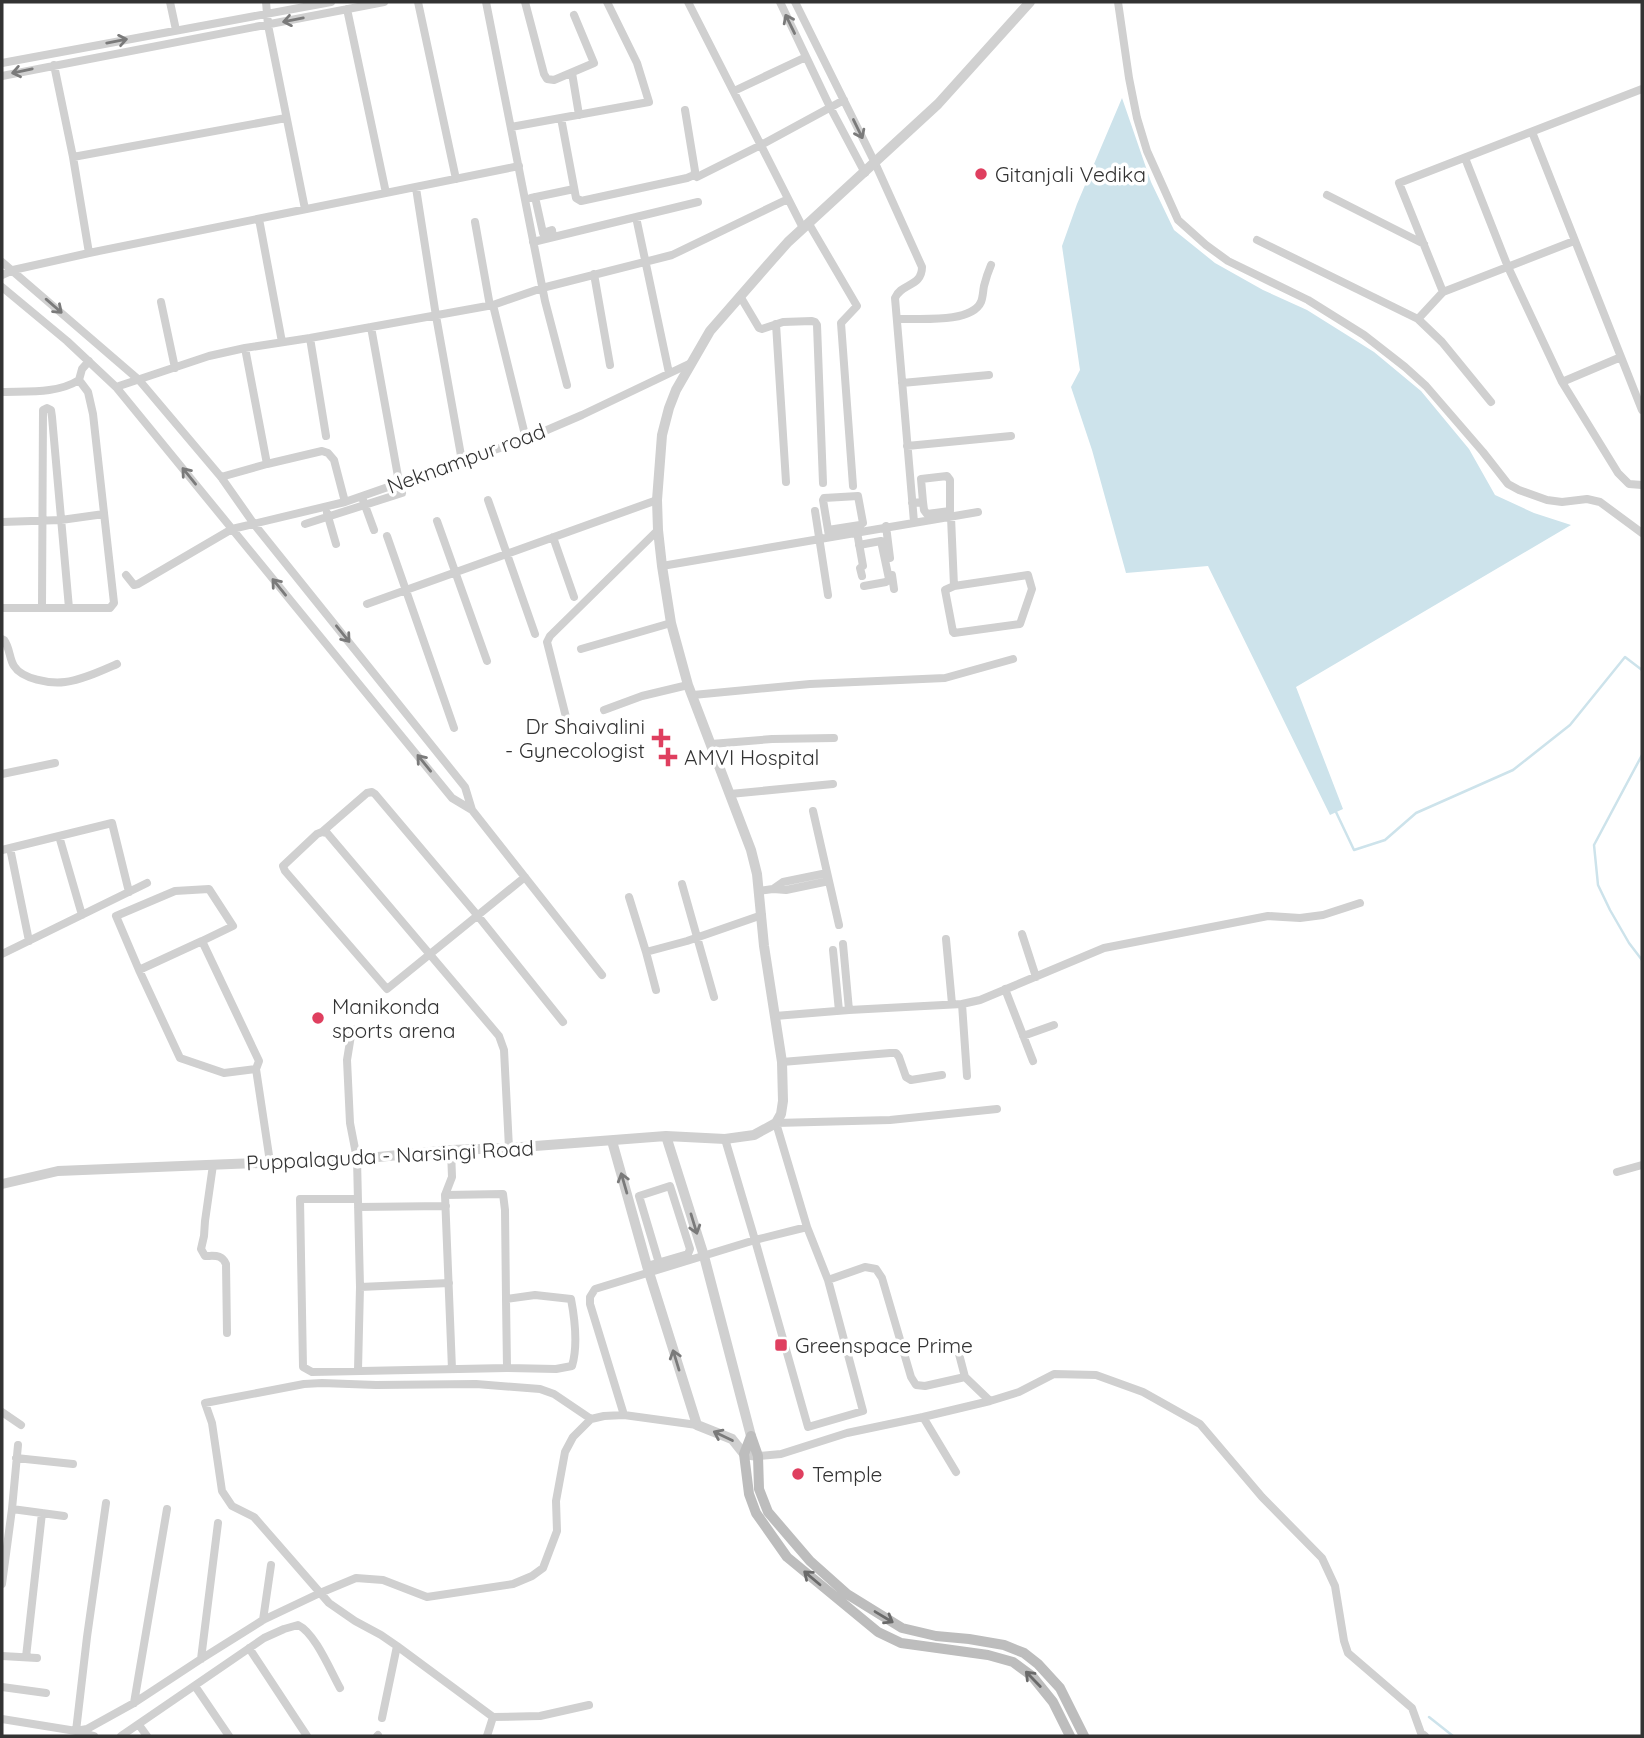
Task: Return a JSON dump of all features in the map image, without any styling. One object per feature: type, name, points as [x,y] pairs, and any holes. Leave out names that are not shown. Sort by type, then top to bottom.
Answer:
[{"type":"main road","points":[[751,1436],[744,1454],[748,1494],[756,1513],[787,1557],[878,1632],[901,1643],[988,1655],[1013,1662],[1032,1676],[1053,1703],[1070,1736]]},
{"type":"main road","points":[[751,1436],[758,1456],[760,1489],[768,1513],[810,1561],[847,1594],[902,1628],[936,1636],[1004,1645],[1024,1653],[1038,1664],[1059,1688],[1084,1736]]},
{"type":"street","points":[[170,2],[176,30]]},
{"type":"street","points":[[266,2],[268,25],[305,209]]},
{"type":"street","points":[[2,63],[331,2]]},
{"type":"street","points":[[2,76],[384,2]]},
{"type":"street","points":[[418,2],[456,179]]},
{"type":"street","points":[[486,2],[542,288],[568,385]]},
{"type":"street","points":[[525,2],[547,79],[554,80],[594,63],[574,15]]},
{"type":"street","points":[[511,127],[649,102],[637,63],[607,2]]},
{"type":"street","points":[[688,2],[788,199],[857,306],[841,323],[853,486]]},
{"type":"street","points":[[780,2],[865,173]]},
{"type":"street","points":[[795,2],[875,163],[922,267],[922,274],[917,280],[897,292],[894,298],[914,522]]},
{"type":"street","points":[[725,1139],[808,1427],[863,1410],[828,1280],[807,1227],[776,1122],[781,1114],[783,1101],[782,1062],[757,874],[751,850],[690,690],[671,623],[658,530],[657,499],[662,435],[676,390],[710,331],[788,242],[938,104],[1030,2]]},
{"type":"street","points":[[1118,2],[1137,118],[1147,151],[1178,220],[1228,261],[1308,300],[1364,335],[1405,367],[1426,386],[1508,484],[1547,500],[1562,502],[1587,499],[1600,502],[1642,533]]},
{"type":"street","points":[[347,9],[386,193]]},
{"type":"street","points":[[734,91],[806,57]]},
{"type":"street","points":[[54,65],[89,253]]},
{"type":"street","points":[[572,73],[579,115]]},
{"type":"street","points":[[1443,292],[1399,183],[1642,89]]},
{"type":"street","points":[[697,177],[844,100]]},
{"type":"street","points":[[561,118],[576,198],[581,201],[694,175],[685,110]]},
{"type":"street","points":[[73,157],[286,118]]},
{"type":"street","points":[[1532,132],[1642,410]]},
{"type":"street","points":[[1465,158],[1508,267],[1562,382],[1618,473],[1629,484],[1642,485]]},
{"type":"street","points":[[2,275],[13,270],[89,253],[519,166]]},
{"type":"street","points":[[416,188],[462,461]]},
{"type":"street","points":[[525,200],[574,189]]},
{"type":"street","points":[[1327,195],[1424,244]]},
{"type":"street","points":[[535,197],[542,233],[552,230],[553,237]]},
{"type":"street","points":[[116,387],[209,356],[492,305],[542,288],[672,255],[788,199]]},
{"type":"street","points":[[533,242],[698,202]]},
{"type":"street","points":[[636,217],[669,373]]},
{"type":"street","points":[[259,219],[282,342]]},
{"type":"street","points":[[475,222],[492,305],[526,439]]},
{"type":"street","points":[[1257,240],[1418,318],[1442,342],[1491,402]]},
{"type":"street","points":[[1418,318],[1443,292],[1574,241]]},
{"type":"street","points":[[2,262],[139,380],[221,477],[254,524],[465,787],[472,810]]},
{"type":"street","points":[[897,318],[946,318],[968,314],[982,301],[991,265]]},
{"type":"street","points":[[594,274],[610,365]]},
{"type":"street","points":[[2,286],[68,341],[116,387],[452,798],[472,810],[602,975]]},
{"type":"street","points":[[740,296],[757,326],[762,328],[812,321],[817,324],[823,483]]},
{"type":"street","points":[[161,302],[175,368]]},
{"type":"street","points":[[776,324],[786,482]]},
{"type":"street","points":[[371,327],[399,482]]},
{"type":"street","points":[[310,338],[326,436]]},
{"type":"street","points":[[245,348],[267,464]]},
{"type":"street","points":[[1562,382],[1621,357]]},
{"type":"street","points":[[2,392],[71,385],[79,380],[82,369],[89,360]]},
{"type":"street","name":"Neknampur road","points":[[127,575],[134,585],[138,584],[232,529],[345,502],[526,439],[691,363]]},
{"type":"street","points":[[902,383],[989,375]]},
{"type":"street","points":[[2,608],[110,608],[114,603],[93,414],[88,392],[79,380]]},
{"type":"street","points":[[42,608],[43,410],[47,408],[51,410],[52,417],[69,608]]},
{"type":"street","points":[[907,446],[1011,436]]},
{"type":"street","points":[[221,477],[321,451],[328,453],[334,460],[345,502]]},
{"type":"street","points":[[947,476],[950,480],[950,511],[927,514],[923,502],[921,478],[947,476]]},
{"type":"street","points":[[304,524],[402,493]]},
{"type":"street","points":[[362,496],[374,530]]},
{"type":"street","points":[[829,533],[824,498],[858,496],[863,523],[859,529],[862,576]]},
{"type":"street","points":[[367,604],[657,499]]},
{"type":"street","points":[[488,500],[535,634]]},
{"type":"street","points":[[912,503],[923,502]]},
{"type":"street","points":[[325,507],[336,544]]},
{"type":"street","points":[[815,511],[828,595]]},
{"type":"street","points":[[662,566],[820,538],[829,533],[978,512]]},
{"type":"street","points":[[2,522],[61,520],[104,514]]},
{"type":"street","points":[[951,517],[954,586]]},
{"type":"street","points":[[437,521],[487,661]]},
{"type":"street","points":[[886,526],[894,589]]},
{"type":"street","points":[[568,725],[547,642],[658,530]]},
{"type":"street","points":[[387,536],[454,728]]},
{"type":"street","points":[[553,537],[574,597]]},
{"type":"street","points":[[859,545],[881,541],[889,579],[864,586]]},
{"type":"street","points":[[1028,575],[1032,589],[1020,624],[954,633],[945,590],[954,586],[1028,575]]},
{"type":"street","points":[[581,649],[671,623]]},
{"type":"street","points":[[2,639],[7,643],[13,666],[26,677],[35,679],[64,682],[117,664]]},
{"type":"street","points":[[604,710],[642,696],[690,690],[945,678],[1013,659]]},
{"type":"street","points":[[711,744],[834,738]]},
{"type":"street","points":[[2,774],[55,763]]},
{"type":"street","points":[[730,794],[833,784]]},
{"type":"street","points":[[525,877],[478,916],[430,953],[387,989],[283,866],[366,793],[372,792],[478,916],[564,1022]]},
{"type":"street","points":[[813,811],[839,925]]},
{"type":"street","points":[[29,941],[6,849],[112,823],[129,892]]},
{"type":"street","points":[[322,832],[327,833],[499,1036],[504,1050],[509,1148]]},
{"type":"street","points":[[59,836],[82,915]]},
{"type":"street","points":[[759,891],[773,889],[783,882],[828,877]]},
{"type":"street","points":[[2,954],[147,883]]},
{"type":"street","points":[[682,884],[714,997]]},
{"type":"street","points":[[139,970],[233,926],[209,889],[175,891],[116,916],[139,970],[180,1058],[224,1073],[256,1069]]},
{"type":"street","points":[[629,897],[656,990]]},
{"type":"street","points":[[775,1016],[957,1004],[980,1000],[1104,948],[1268,916],[1300,918],[1323,915],[1360,904]]},
{"type":"street","points":[[646,952],[762,915]]},
{"type":"street","points":[[1022,934],[1036,977]]},
{"type":"street","points":[[946,939],[967,1076]]},
{"type":"street","points":[[202,941],[258,1061],[256,1069],[270,1162]]},
{"type":"street","points":[[843,944],[849,1010]]},
{"type":"street","points":[[833,950],[839,1010]]},
{"type":"street","points":[[1005,989],[1033,1061]]},
{"type":"street","points":[[1023,1036],[1054,1024]]},
{"type":"street","points":[[352,1029],[347,1060],[351,1123],[358,1159],[358,1370]]},
{"type":"street","points":[[782,1062],[890,1052],[896,1053],[906,1077],[911,1080],[942,1076]]},
{"type":"street","points":[[776,1122],[890,1120],[997,1110]]},
{"type":"street","name":"Puppalaguda - Narsingi Road","points":[[2,1184],[58,1171],[358,1159],[450,1150],[666,1136],[725,1139],[754,1135],[776,1122]]},
{"type":"street","points":[[666,1136],[704,1256],[751,1436]]},
{"type":"street","points":[[612,1141],[696,1425]]},
{"type":"street","points":[[450,1150],[452,1177],[445,1195],[452,1369]]},
{"type":"street","points":[[213,1165],[201,1249],[205,1256],[221,1256],[226,1264],[227,1333]]},
{"type":"street","points":[[1618,1172],[1642,1165]]},
{"type":"street","points":[[648,1269],[688,1254],[690,1249],[670,1186],[639,1196],[659,1263]]},
{"type":"street","points":[[445,1195],[503,1194],[508,1368]]},
{"type":"street","points":[[446,1206],[300,1199],[303,1367],[312,1372],[556,1369],[572,1366],[574,1315],[571,1300],[535,1295],[506,1299]]},
{"type":"street","points":[[624,1415],[592,1314],[590,1297],[595,1289],[648,1269],[807,1227]]},
{"type":"street","points":[[828,1280],[865,1267],[876,1269],[882,1278],[911,1377],[916,1385],[925,1387],[965,1377]]},
{"type":"street","points":[[360,1287],[449,1283]]},
{"type":"street","points":[[959,1354],[965,1377],[990,1401]]},
{"type":"street","points":[[76,1731],[87,1729],[134,1703],[263,1620],[356,1578],[383,1580],[427,1597],[513,1584],[532,1576],[542,1568],[557,1531],[556,1501],[565,1452],[573,1437],[591,1419],[624,1415],[696,1425],[732,1439],[744,1454],[782,1454],[847,1433],[990,1401],[1019,1392],[1054,1374],[1096,1375],[1143,1392],[1200,1424],[1262,1497],[1322,1558],[1335,1586],[1348,1653],[1412,1708],[1421,1733],[1425,1736]]},
{"type":"street","points":[[589,1705],[540,1716],[493,1717],[382,1635],[329,1603],[254,1517],[232,1506],[227,1500],[222,1491],[212,1423],[205,1404],[304,1384],[476,1384],[540,1389],[554,1394],[591,1419]]},
{"type":"street","points":[[2,1412],[20,1425]]},
{"type":"street","points":[[923,1417],[956,1472]]},
{"type":"street","points":[[2,1583],[18,1445]]},
{"type":"street","points":[[16,1458],[74,1464]]},
{"type":"street","points":[[76,1731],[106,1503]]},
{"type":"street","points":[[12,1509],[64,1516]]},
{"type":"street","points":[[134,1703],[167,1509]]},
{"type":"street","points":[[26,1657],[42,1513]]},
{"type":"street","points":[[201,1659],[218,1523]]},
{"type":"street","points":[[263,1620],[271,1565]]},
{"type":"street","points":[[121,1736],[264,1638],[298,1625],[305,1628],[314,1641],[340,1688]]},
{"type":"street","points":[[382,1718],[397,1646]]},
{"type":"street","points":[[249,1648],[307,1736]]},
{"type":"street","points":[[2,1656],[37,1658]]},
{"type":"street","points":[[195,1686],[229,1736]]},
{"type":"street","points":[[2,1687],[46,1693]]},
{"type":"street","points":[[487,1736],[493,1717]]},
{"type":"street","points":[[2,1719],[94,1736]]},
{"type":"street","points":[[139,1725],[147,1736]]},
{"type":"water","points":[[1122,98],[1151,182],[1174,230],[1215,263],[1263,290],[1307,310],[1374,352],[1421,391],[1469,449],[1495,495],[1534,513],[1571,525],[1296,687],[1343,809],[1330,815],[1208,566],[1126,573],[1092,450],[1071,387],[1080,370],[1062,246]]},
{"type":"waterway","points":[[1336,812],[1354,850],[1385,840],[1416,813],[1513,770],[1570,725],[1625,657],[1642,670]]},
{"type":"waterway","points":[[1642,755],[1594,845],[1598,885],[1629,943],[1642,960]]},
{"type":"waterway","points":[[1429,1717],[1453,1736]]},
{"type":"place","name":"Gitanjali Vedika","points":[[981,174]]},
{"type":"place","name":"Dr Shaivalini - Gynecologist","points":[[661,738]]},
{"type":"place","name":"AMVI Hospital","points":[[668,757]]},
{"type":"place","name":"Manikonda sports arena","points":[[318,1018]]},
{"type":"place","name":"Greenspace Prime","points":[[781,1345]]},
{"type":"place","name":"Temple","points":[[798,1474]]}]
